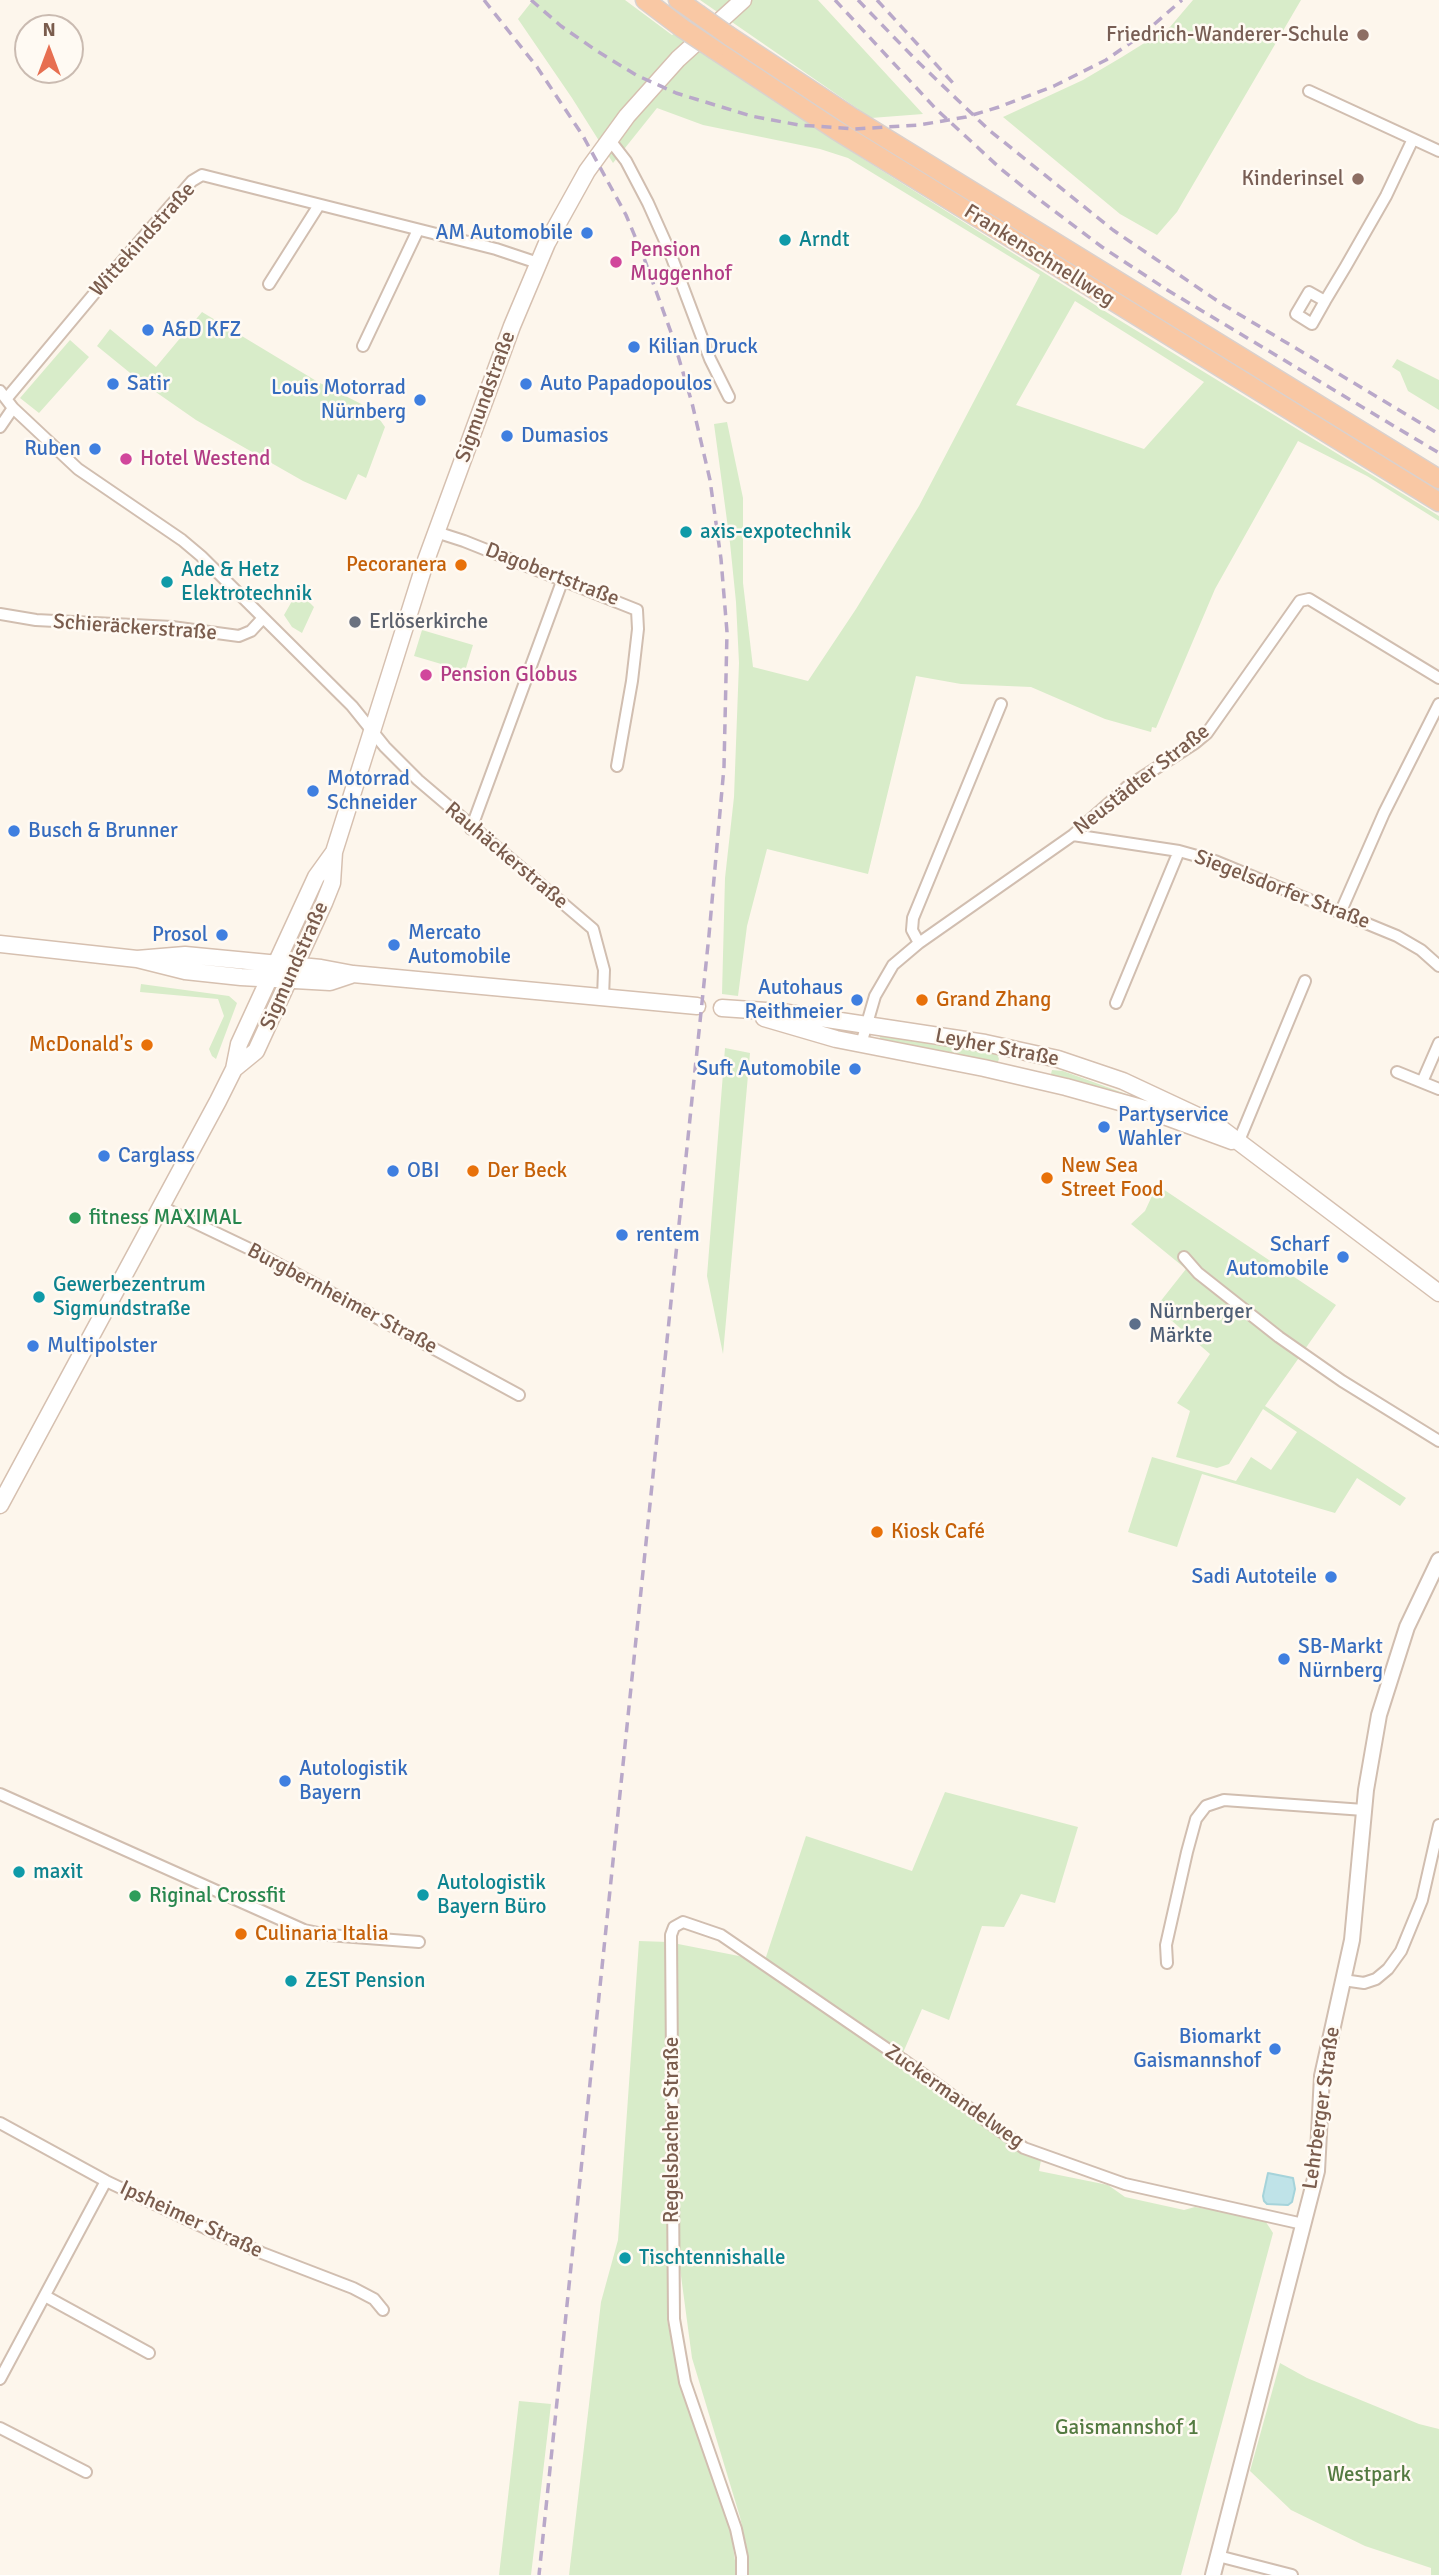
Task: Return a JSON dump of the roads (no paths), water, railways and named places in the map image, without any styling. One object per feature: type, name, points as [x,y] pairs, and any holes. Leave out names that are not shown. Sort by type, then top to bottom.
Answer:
[{"type":"highway","name":"Frankenschnellweg","points":[[645,0],[715,50],[848,137],[1439,502]]},
{"type":"highway","name":"Frankenschnellweg","points":[[678,0],[853,118],[1439,479]]},
{"type":"main road","name":"Sigmundstraße","points":[[234,1069],[256,1051],[297,966],[332,883],[334,852],[436,532],[538,263],[567,205],[609,139],[678,59],[743,0]]},
{"type":"main road","name":"Sigmundstraße","points":[[0,1505],[234,1069],[239,1044],[316,877],[334,852]]},
{"type":"main road","points":[[0,944],[137,959],[185,971],[269,980],[330,982],[353,974]]},
{"type":"main road","points":[[137,959],[185,955],[332,969],[353,974],[697,1006]]},
{"type":"main road","name":"Leyher Straße","points":[[1238,1143],[1209,1135],[1152,1112],[1066,1087],[861,1044],[730,1009],[781,1012],[1010,1048],[1095,1071],[1143,1089],[1215,1124],[1439,1293]]},
{"type":"street","points":[[1309,91],[1439,151]]},
{"type":"street","points":[[609,139],[626,161],[648,203],[669,250],[710,359],[729,397]]},
{"type":"street","points":[[1325,301],[1386,196],[1413,139]]},
{"type":"street","name":"Wittekindstraße","points":[[0,427],[7,399],[192,181],[202,175],[496,249],[538,263]]},
{"type":"street","points":[[269,284],[319,205]]},
{"type":"street","points":[[363,346],[418,230]]},
{"type":"street","name":"Rauhäckerstraße","points":[[7,399],[78,469],[201,556],[352,706],[399,762],[471,829],[593,929],[604,970],[603,998]]},
{"type":"street","name":"Dagobertstraße","points":[[436,532],[563,579],[637,610],[639,616],[632,681],[617,766]]},
{"type":"street","points":[[471,829],[563,579]]},
{"type":"street","name":"Neustädter Straße","points":[[861,1044],[875,996],[892,965],[919,943],[1073,835],[1127,787],[1207,733],[1300,601],[1309,599],[1439,678]]},
{"type":"street","name":"Schieräckerstraße","points":[[0,614],[36,620],[172,627],[239,636],[251,631],[263,618]]},
{"type":"street","points":[[919,943],[912,930],[913,918],[1001,704]]},
{"type":"street","points":[[1341,911],[1384,813],[1439,704]]},
{"type":"street","name":"Siegelsdorfer Straße","points":[[1073,835],[1180,851],[1215,861],[1396,936],[1421,950],[1439,966]]},
{"type":"street","points":[[1115,1003],[1180,851]]},
{"type":"street","points":[[1238,1143],[1305,981]]},
{"type":"street","points":[[1422,1082],[1439,1043]]},
{"type":"street","points":[[1397,1072],[1439,1089]]},
{"type":"street","name":"Burgbernheimer Straße","points":[[162,1207],[254,1251],[519,1395]]},
{"type":"street","points":[[1184,1257],[1198,1273],[1279,1337],[1342,1381],[1439,1441]]},
{"type":"street","name":"Lehrberger Straße","points":[[1213,2575],[1317,2166],[1322,2076],[1354,1928],[1371,1752],[1386,1688],[1407,1627],[1439,1560]]},
{"type":"street","points":[[0,1794],[304,1930],[328,1935],[419,1942]]},
{"type":"street","points":[[1167,1963],[1166,1945],[1187,1852],[1196,1819],[1206,1806],[1224,1800],[1364,1810]]},
{"type":"street","points":[[1343,1980],[1364,1983],[1376,1979],[1388,1969],[1401,1951],[1422,1900],[1439,1825]]},
{"type":"street","name":"Zuckermandelweg","points":[[674,1927],[683,1922],[721,1935],[902,2059],[1024,2148],[1073,2168],[1125,2184],[1303,2224]]},
{"type":"street","name":"Regelsbacher Straße","points":[[674,1927],[671,1949],[674,2319],[685,2382],[736,2529],[742,2557],[742,2575]]},
{"type":"street","name":"Ipsheimer Straße","points":[[0,2123],[106,2181],[258,2251],[353,2288],[374,2299],[383,2310]]},
{"type":"street","points":[[0,2379],[106,2181]]},
{"type":"street","points":[[45,2296],[149,2353]]},
{"type":"street","points":[[0,2428],[86,2472]]},
{"type":"street","points":[[1217,2556],[1292,2575]]},
{"type":"water","points":[[1268,2173],[1293,2178],[1295,2189],[1292,2202],[1288,2205],[1267,2204],[1264,2201]]},
{"type":"railway","points":[[484,0],[537,67],[583,136],[626,215],[644,258],[672,335],[692,403],[710,480],[721,559],[727,632],[724,767],[709,935],[539,2575]]},
{"type":"railway","points":[[531,0],[561,26],[597,51],[636,75],[676,93],[751,116],[799,125],[855,129],[919,125],[966,117],[1054,86],[1106,60],[1143,34],[1182,0]]},
{"type":"railway","points":[[835,0],[936,109],[1001,169],[1102,247],[1169,291],[1439,453]]},
{"type":"railway","points":[[858,0],[989,130],[1113,230],[1222,304],[1439,434]]},
{"type":"railway","points":[[877,0],[953,83]]},
{"type":"place","name":"Friedrich-Wanderer-Schule","points":[[1363,35]]},
{"type":"place","name":"Kinderinsel","points":[[1358,179]]},
{"type":"place","name":"AM Automobile","points":[[587,233]]},
{"type":"place","name":"Arndt","points":[[785,240]]},
{"type":"place","name":"Pension Muggenhof","points":[[616,262]]},
{"type":"place","name":"A&D KFZ","points":[[148,330]]},
{"type":"place","name":"Kilian Druck","points":[[634,347]]},
{"type":"place","name":"Satir","points":[[113,384]]},
{"type":"place","name":"Auto Papadopoulos","points":[[526,384]]},
{"type":"place","name":"Louis Motorrad Nürnberg","points":[[420,400]]},
{"type":"place","name":"Dumasios","points":[[507,436]]},
{"type":"place","name":"Ruben","points":[[95,449]]},
{"type":"place","name":"Hotel Westend","points":[[126,459]]},
{"type":"place","name":"axis-expotechnik","points":[[686,532]]},
{"type":"place","name":"Pecoranera","points":[[461,565]]},
{"type":"place","name":"Ade & Hetz Elektrotechnik","points":[[167,582]]},
{"type":"place","name":"Erlöserkirche","points":[[355,622]]},
{"type":"place","name":"Pension Globus","points":[[426,675]]},
{"type":"place","name":"Motorrad Schneider","points":[[313,791]]},
{"type":"place","name":"Busch & Brunner","points":[[14,831]]},
{"type":"place","name":"Prosol","points":[[222,935]]},
{"type":"place","name":"Mercato Automobile","points":[[394,945]]},
{"type":"place","name":"Autohaus Reithmeier","points":[[857,1000]]},
{"type":"place","name":"Grand Zhang","points":[[922,1000]]},
{"type":"place","name":"McDonald's","points":[[147,1045]]},
{"type":"place","name":"Suft Automobile","points":[[855,1069]]},
{"type":"place","name":"Partyservice Wahler","points":[[1104,1127]]},
{"type":"place","name":"Carglass","points":[[104,1156]]},
{"type":"place","name":"OBI","points":[[393,1171]]},
{"type":"place","name":"Der Beck","points":[[473,1171]]},
{"type":"place","name":"New Sea Street Food","points":[[1047,1178]]},
{"type":"place","name":"fitness MAXIMAL","points":[[75,1218]]},
{"type":"place","name":"rentem","points":[[622,1235]]},
{"type":"place","name":"Scharf Automobile","points":[[1343,1257]]},
{"type":"place","name":"Gewerbezentrum Sigmundstraße","points":[[39,1297]]},
{"type":"place","name":"Nürnberger Märkte","points":[[1135,1324]]},
{"type":"place","name":"Multipolster","points":[[33,1346]]},
{"type":"place","name":"Kiosk Café","points":[[877,1532]]},
{"type":"place","name":"Sadi Autoteile","points":[[1331,1577]]},
{"type":"place","name":"SB-Markt Nürnberg","points":[[1284,1659]]},
{"type":"place","name":"Autologistik Bayern","points":[[285,1781]]},
{"type":"place","name":"maxit","points":[[19,1872]]},
{"type":"place","name":"Autologistik Bayern Büro","points":[[423,1895]]},
{"type":"place","name":"Riginal Crossfit","points":[[135,1896]]},
{"type":"place","name":"Culinaria Italia","points":[[241,1934]]},
{"type":"place","name":"ZEST Pension","points":[[291,1981]]},
{"type":"place","name":"Biomarkt Gaismannshof","points":[[1275,2049]]},
{"type":"place","name":"Tischtennishalle","points":[[625,2258]]},
{"type":"park label","name":"Gaismannshof 1","points":[[1127,2428]]},
{"type":"park label","name":"Westpark","points":[[1369,2475]]}]
